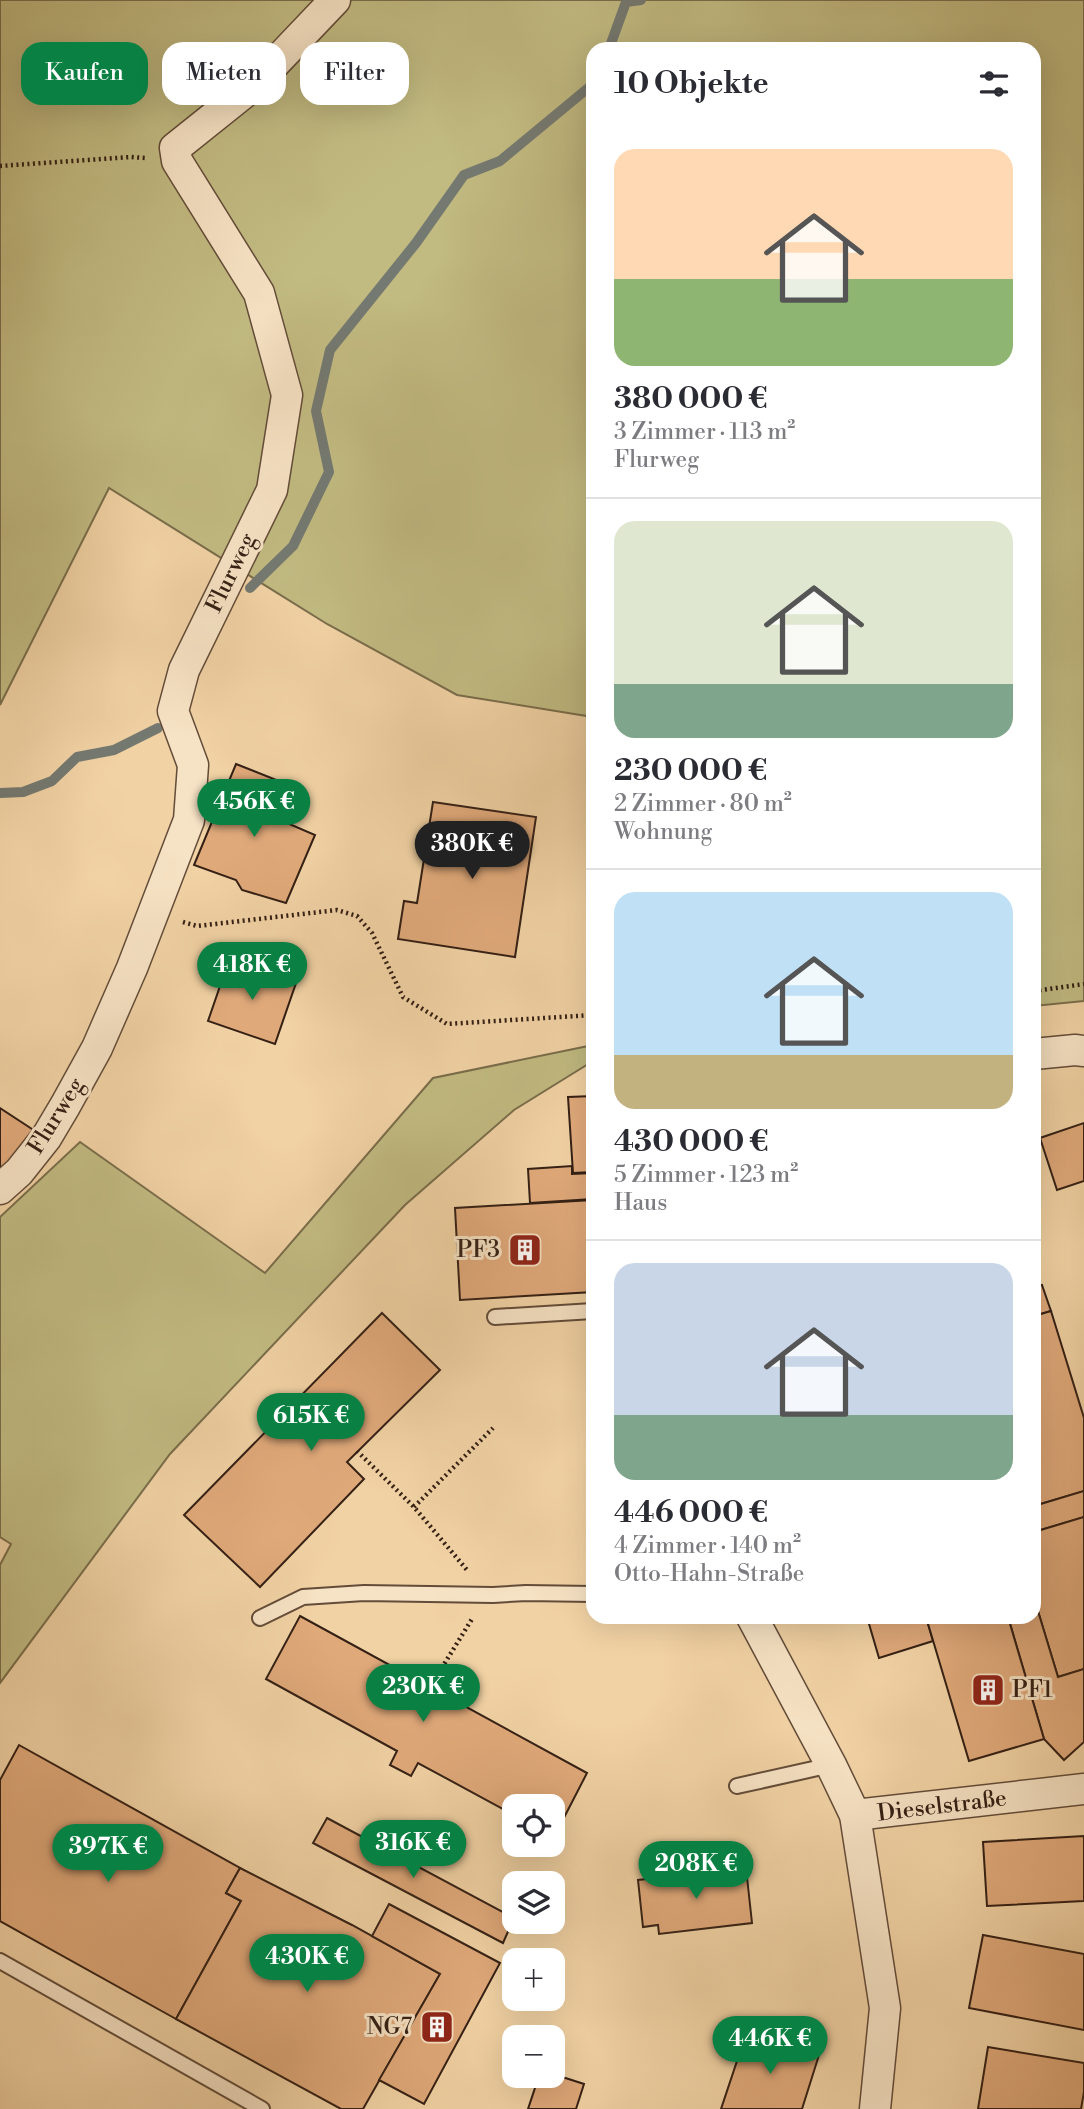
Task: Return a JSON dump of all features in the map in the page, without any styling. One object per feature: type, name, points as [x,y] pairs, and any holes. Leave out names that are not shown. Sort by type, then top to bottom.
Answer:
[{"type":"street","points":[[177,161],[175,148],[255,84],[335,0]]},
{"type":"street","name":"Flurweg","points":[[0,1189],[19,1172],[46,1138],[97,1048],[189,820],[193,765],[173,711],[184,670],[272,490],[287,395],[259,293],[177,161]]},
{"type":"street","points":[[1041,1053],[1075,1049],[1084,1051]]},
{"type":"street","name":"Dieselstraße","points":[[756,1624],[855,1815],[1084,1789]]},
{"type":"street","points":[[855,1815],[885,2008],[875,2109]]},
{"type":"lane","points":[[495,1317],[586,1311]]},
{"type":"lane","points":[[260,1618],[303,1597],[364,1592],[586,1594]]},
{"type":"lane","points":[[737,1786],[831,1765]]},
{"type":"lane","points":[[0,1961],[262,2109]]},
{"type":"path","points":[[0,166],[131,157],[177,161]]},
{"type":"path","points":[[153,912],[197,926],[337,910],[356,916],[372,933],[403,997],[447,1024],[586,1015]]},
{"type":"path","points":[[1041,990],[1084,985]]},
{"type":"path","points":[[414,1507],[493,1428]]},
{"type":"path","points":[[357,1451],[414,1507],[488,1594],[430,1687]]},
{"type":"shaded area","points":[[0,0],[1084,0],[1084,1001],[1041,1005],[1041,42],[586,42],[586,716],[457,695],[327,624],[109,488],[0,705]]},
{"type":"shaded area","points":[[586,1046],[586,1065],[514,1110],[405,1205],[170,1454],[0,1683],[0,1565],[11,1544],[0,1537],[0,1217],[80,1142],[265,1273],[433,1078]]},
{"type":"building","points":[[236,764],[279,781],[266,814],[315,835],[286,903],[242,890],[236,880],[194,865]]},
{"type":"building","points":[[433,802],[536,817],[515,957],[398,939],[404,901],[417,903]]},
{"type":"building","points":[[229,960],[296,983],[275,1044],[208,1021]]},
{"type":"building","points":[[586,1096],[586,1172],[573,1173],[568,1097]]},
{"type":"building","points":[[0,1108],[35,1131],[8,1172],[0,1167]]},
{"type":"building","points":[[1084,1123],[1084,1181],[1057,1190],[1041,1138]]},
{"type":"building","points":[[572,1166],[572,1174],[586,1173],[586,1199],[530,1203],[528,1169]]},
{"type":"building","name":"PF3","points":[[586,1200],[586,1292],[460,1300],[455,1208]]},
{"type":"building","points":[[1041,1285],[1051,1311],[1041,1314]]},
{"type":"building","points":[[1051,1311],[1084,1418],[1084,1491],[1041,1504],[1041,1314]]},
{"type":"building","points":[[382,1313],[440,1370],[347,1462],[364,1479],[260,1587],[184,1515]]},
{"type":"building","points":[[1084,1491],[1084,1517],[1041,1530],[1041,1504]]},
{"type":"building","points":[[1084,1517],[1084,1669],[1058,1677],[1041,1621],[1041,1530]]},
{"type":"building","points":[[300,1616],[587,1773],[565,1816],[565,1794],[502,1794],[502,1808],[418,1763],[411,1776],[390,1765],[397,1751],[266,1679]]},
{"type":"building","points":[[1041,1621],[1058,1677],[1084,1669],[1084,1742],[1064,1760],[1044,1739],[1010,1624],[1041,1624]]},
{"type":"building","points":[[869,1624],[928,1624],[933,1641],[879,1658]]},
{"type":"building","name":"PF1","points":[[928,1624],[1010,1624],[1044,1739],[969,1761]]},
{"type":"building","points":[[19,1745],[240,1868],[226,1893],[241,1901],[176,2019],[0,1921],[0,1780]]},
{"type":"building","points":[[327,1818],[502,1912],[502,1934],[507,1934],[503,1943],[313,1843]]},
{"type":"building","points":[[1084,1836],[1084,1901],[987,1906],[983,1842]]},
{"type":"building","points":[[240,1868],[440,1974],[363,2109],[341,2109],[176,2019],[241,1901],[226,1893]]},
{"type":"building","points":[[746,1868],[752,1923],[659,1934],[658,1925],[643,1927],[638,1880]]},
{"type":"building","name":"NG7","points":[[389,1904],[500,1963],[424,2104],[379,2080],[440,1974],[372,1936]]},
{"type":"building","points":[[983,1935],[1084,1954],[1084,2030],[969,2008]]},
{"type":"building","points":[[747,2031],[819,2055],[802,2109],[721,2109]]},
{"type":"building","points":[[988,2047],[1084,2063],[1081,2109],[978,2109]]},
{"type":"building","points":[[565,2078],[584,2084],[576,2109],[528,2109],[535,2088],[565,2088]]},
{"type":"waterway","points":[[612,42],[626,2],[641,0]]},
{"type":"waterway","points":[[250,588],[293,546],[329,472],[316,411],[330,350],[416,243],[464,175],[500,161],[586,90]]},
{"type":"waterway","points":[[0,793],[23,792],[52,781],[77,757],[114,750],[158,728]]},
{"type":"place","name":"PF3","points":[[525,1250]]},
{"type":"place","name":"PF1","points":[[988,1690]]},
{"type":"place","name":"NG7","points":[[437,2027]]}]
